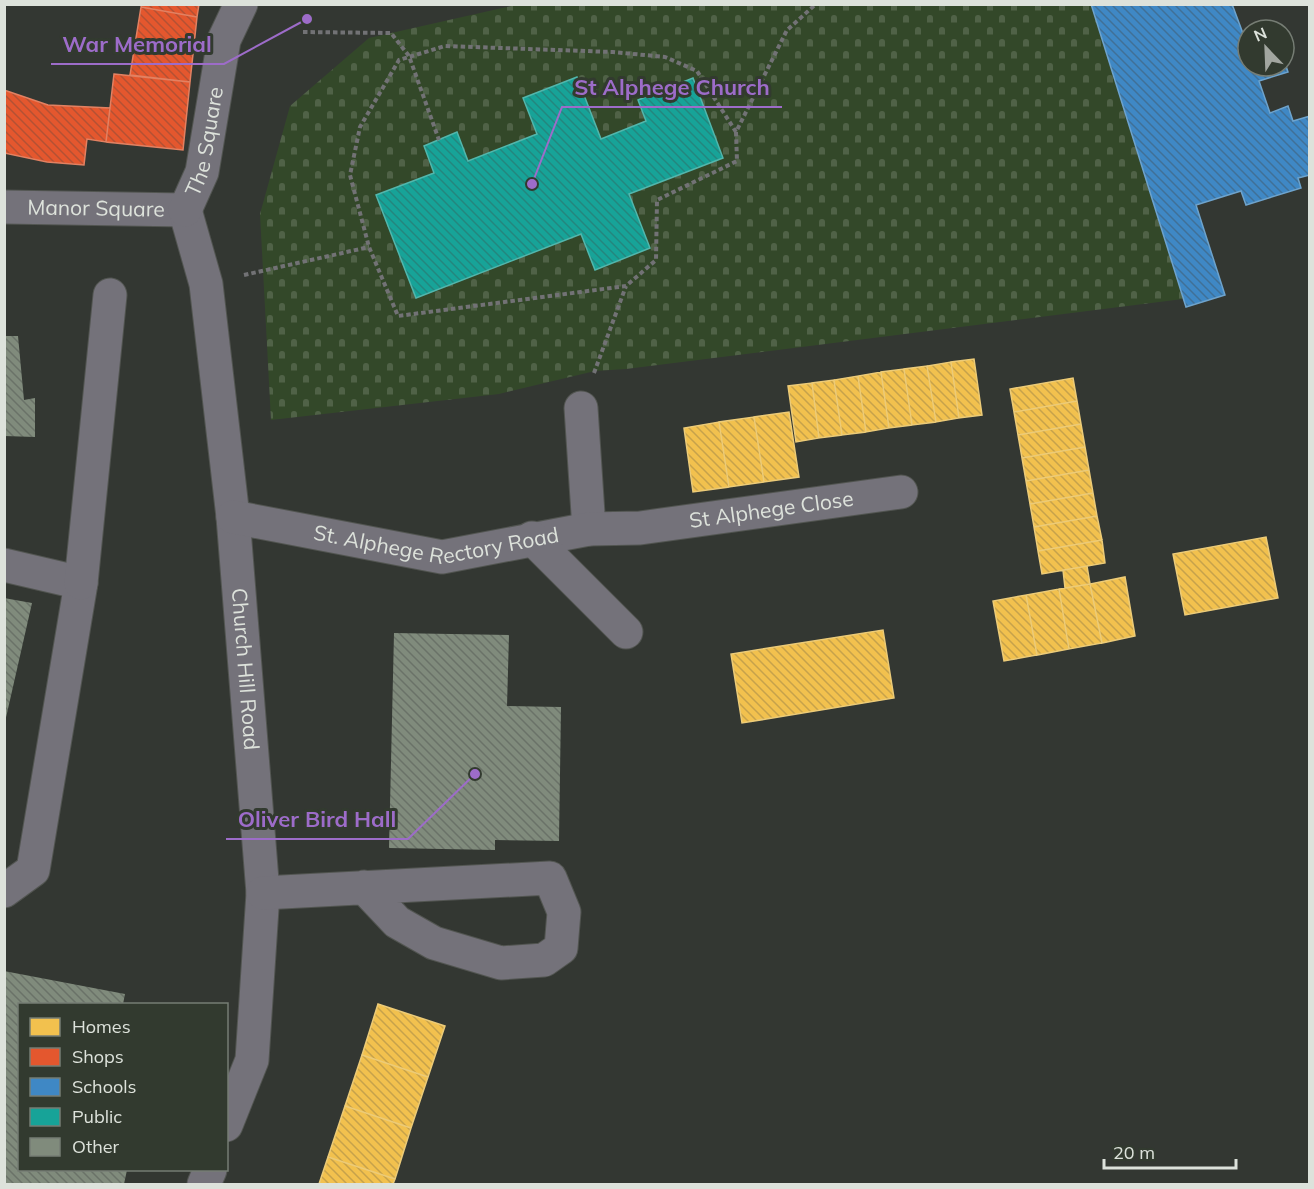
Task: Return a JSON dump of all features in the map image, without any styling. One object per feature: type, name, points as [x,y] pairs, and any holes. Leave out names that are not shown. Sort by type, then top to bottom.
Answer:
[{"type":"street","name":"The Square","points":[[185,210],[202,172],[224,40],[241,4]]},
{"type":"street","name":"Manor Square","points":[[4,207],[185,210]]},
{"type":"street","name":"Church Hill Road","points":[[185,210],[206,284],[233,517],[263,893],[252,1060],[228,1120]]},
{"type":"street","points":[[4,891],[33,870],[81,583],[110,295]]},
{"type":"street","points":[[581,408],[589,529]]},
{"type":"street","name":"St Alphege Close","points":[[640,528],[901,492]]},
{"type":"street","name":"St. Alphege Rectory Road","points":[[233,517],[442,557],[532,538],[589,529],[640,528]]},
{"type":"street","points":[[532,538],[626,632]]},
{"type":"street","points":[[4,565],[81,583]]},
{"type":"street","points":[[263,893],[364,887],[550,878],[564,912],[561,948],[544,960],[501,963],[434,942],[406,927],[397,922],[364,887]]},
{"type":"street","points":[[204,1185],[210,1171]]},
{"type":"path","points":[[581,408],[626,286],[656,260],[657,200],[737,161],[736,132],[787,30],[816,4]]},
{"type":"path","points":[[303,32],[390,33],[409,56],[439,140]]},
{"type":"path","points":[[626,286],[398,316],[369,247],[350,175],[360,126],[399,60],[445,46],[613,52],[665,57],[697,71],[736,132]]},
{"type":"path","points":[[206,284],[369,247]]},
{"type":"green space","points":[[520,4],[1091,5],[1183,299],[595,371],[499,394],[271,420],[260,214],[290,106],[369,38]]},
{"type":"building: Homes","points":[[974,359],[982,415],[959,418],[951,362]]},
{"type":"building: Homes","points":[[951,362],[959,418],[936,422],[927,366]]},
{"type":"building: Homes","points":[[927,366],[936,422],[912,425],[904,369]]},
{"type":"building: Homes","points":[[904,369],[912,425],[889,428],[881,372]]},
{"type":"building: Homes","points":[[881,372],[889,428],[866,432],[858,376]]},
{"type":"building: Homes","points":[[858,376],[866,432],[842,435],[834,380]]},
{"type":"building: Homes","points":[[1073,378],[1077,401],[1014,412],[1010,389]]},
{"type":"building: Homes","points":[[834,380],[842,435],[819,438],[812,383]]},
{"type":"building: Homes","points":[[812,383],[819,438],[796,442],[788,386]]},
{"type":"building: Homes","points":[[1077,401],[1081,424],[1018,435],[1014,412]]},
{"type":"building: Homes","points":[[789,412],[799,477],[764,482],[754,417]]},
{"type":"building: Homes","points":[[754,417],[764,482],[729,487],[719,422]]},
{"type":"building: Homes","points":[[719,422],[729,487],[693,492],[684,428]]},
{"type":"building: Homes","points":[[1081,424],[1085,447],[1022,458],[1018,435]]},
{"type":"building: Homes","points":[[1085,447],[1089,470],[1026,481],[1022,458]]},
{"type":"building: Homes","points":[[1089,470],[1093,493],[1030,504],[1026,481]]},
{"type":"building: Homes","points":[[1093,493],[1097,516],[1034,527],[1030,504]]},
{"type":"building: Homes","points":[[1097,516],[1102,540],[1038,551],[1034,527]]},
{"type":"building: Homes","points":[[1266,537],[1278,598],[1185,615],[1173,554]]},
{"type":"building: Homes","points":[[1102,540],[1105,563],[1042,574],[1038,551]]},
{"type":"building: Homes","points":[[1087,566],[1090,584],[1065,588],[1063,570]]},
{"type":"building: Homes","points":[[1125,577],[1135,636],[1102,643],[1090,584]]},
{"type":"building: Homes","points":[[1090,584],[1102,643],[1069,649],[1059,589]]},
{"type":"building: Homes","points":[[1059,589],[1069,649],[1037,655],[1026,595]]},
{"type":"building: Homes","points":[[1026,595],[1037,655],[1004,661],[993,601]]},
{"type":"building: Homes","points":[[883,630],[894,698],[742,723],[731,654]]},
{"type":"building: Homes","points":[[378,1004],[445,1026],[428,1077],[362,1055]]},
{"type":"building: Homes","points":[[362,1055],[428,1077],[411,1128],[345,1106]]},
{"type":"building: Homes","points":[[345,1106],[411,1128],[395,1179],[328,1157]]},
{"type":"building: Homes","points":[[328,1157],[395,1179],[393,1184],[319,1184]]},
{"type":"building: Shops","points":[[142,4],[199,4],[197,17],[141,7]]},
{"type":"building: Shops","points":[[141,7],[197,17],[190,82],[130,75]]},
{"type":"building: Shops","points":[[114,74],[190,82],[183,150],[106,142]]},
{"type":"building: Shops","points":[[4,90],[48,105],[110,108],[106,142],[87,139],[84,165],[47,162],[4,153]]},
{"type":"building: Schools","points":[[1091,4],[1232,4],[1237,18],[1236,78],[1269,78],[1259,81],[1270,113],[1288,106],[1293,121],[1310,116],[1310,175],[1298,178],[1301,188],[1246,205],[1241,191],[1196,205],[1225,295],[1186,307]]},
{"type":"building: Public","points":[[577,77],[601,139],[646,121],[638,100],[693,78],[723,158],[629,194],[650,248],[595,270],[581,234],[416,298],[376,195],[434,173],[424,146],[457,132],[468,161],[537,134],[523,98]]},
{"type":"building: Other","points":[[4,336],[18,336],[24,400],[35,398],[35,437],[4,436]]},
{"type":"building: Other","points":[[4,598],[32,603],[5,722],[4,722]]},
{"type":"building: Other","points":[[394,633],[509,635],[507,706],[561,707],[559,841],[495,840],[495,850],[389,848]]},
{"type":"building: Other","points":[[4,971],[125,994],[123,1003],[18,1003],[18,1171],[127,1171],[124,1184],[4,1184]]},
{"type":"place","name":"War Memorial","points":[[307,19]]},
{"type":"place","name":"St Alphege Church","points":[[532,184]]},
{"type":"place","name":"Oliver Bird Hall","points":[[475,774]]}]
